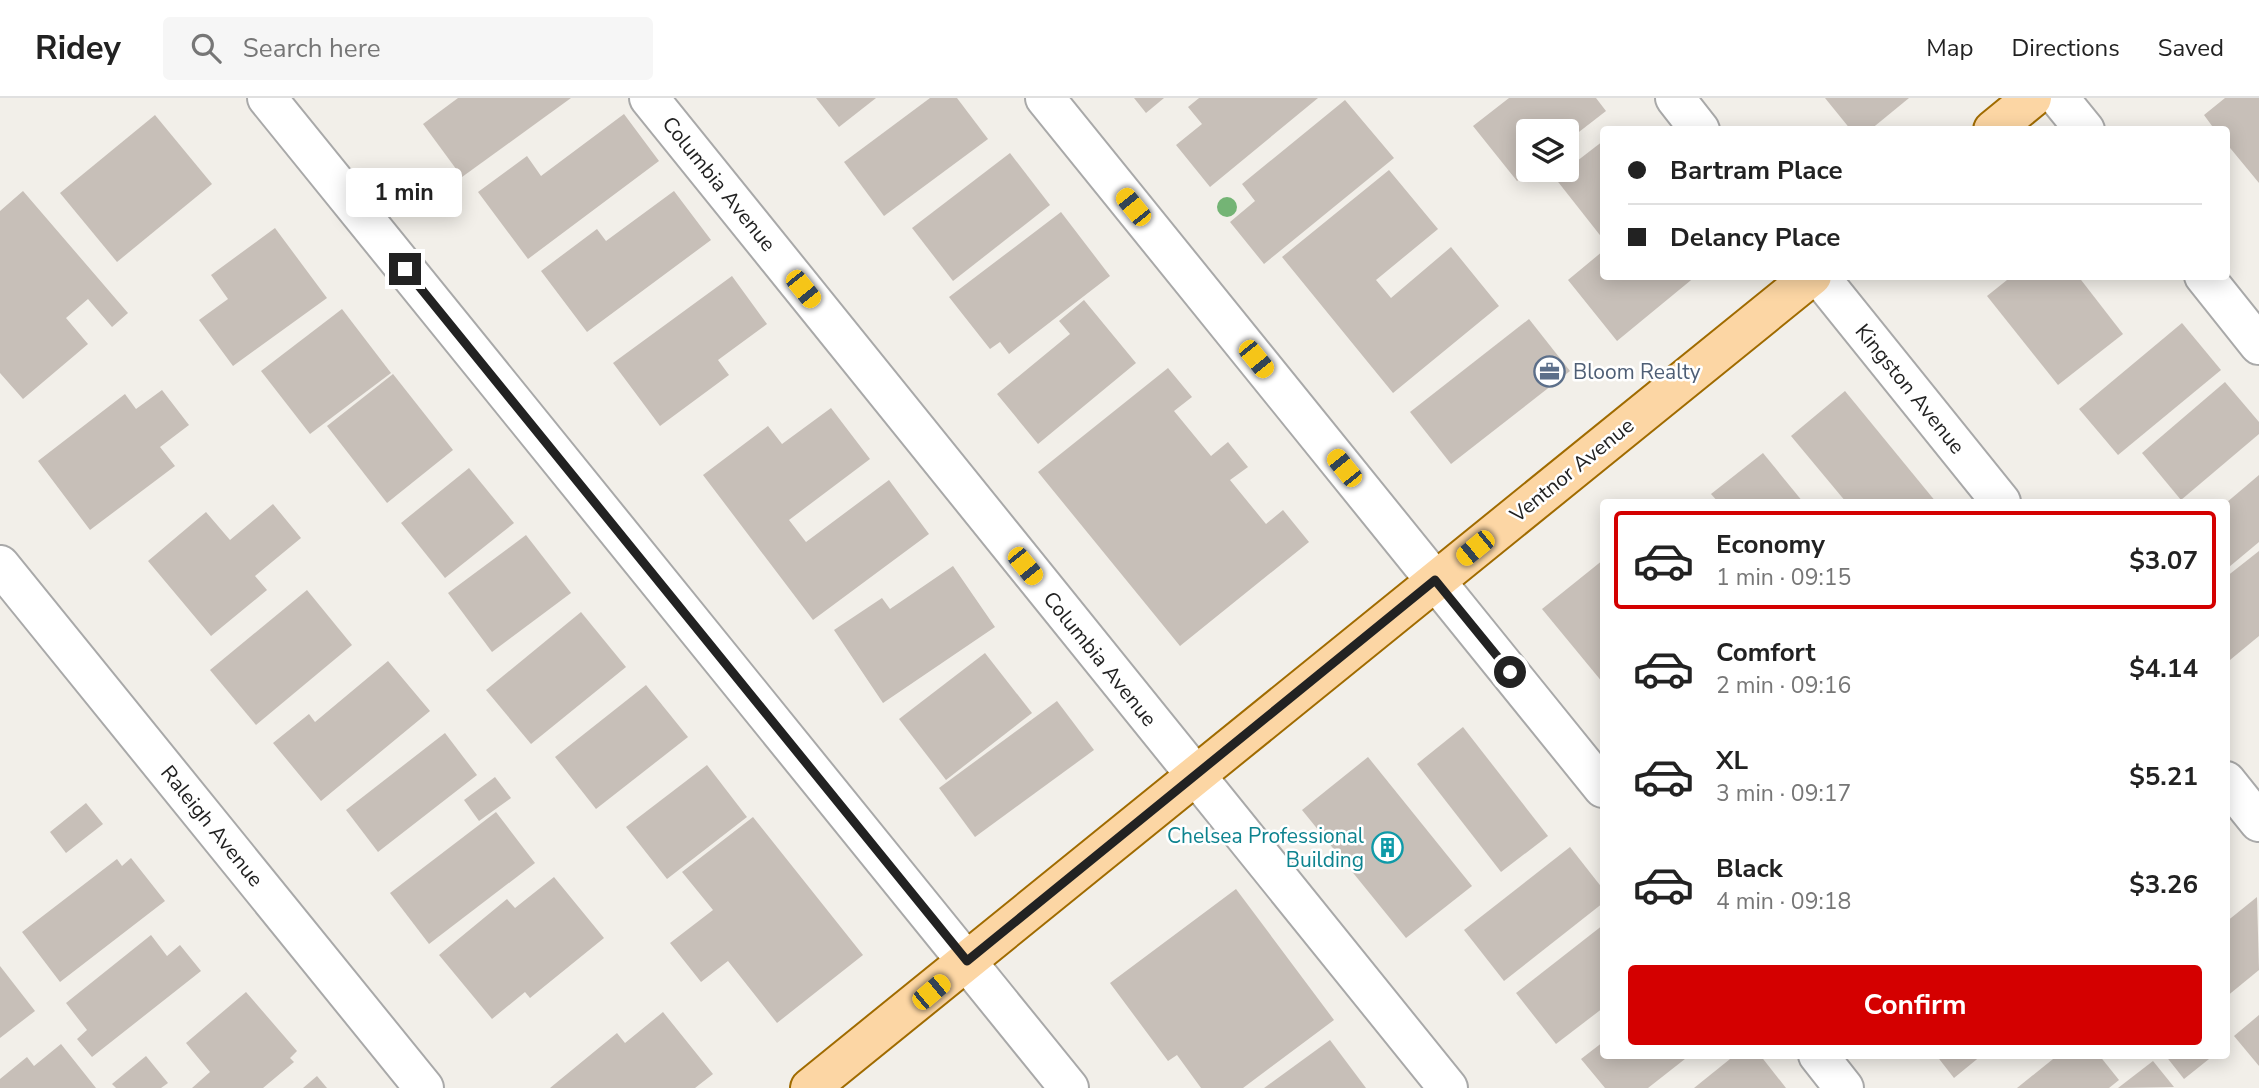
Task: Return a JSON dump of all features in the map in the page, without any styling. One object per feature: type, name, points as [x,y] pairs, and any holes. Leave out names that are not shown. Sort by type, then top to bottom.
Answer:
[{"type":"main road","points":[[1998,126],[2032,98]]},
{"type":"main road","name":"Ventnor Avenue","points":[[810,1088],[1807,280]]},
{"type":"street","points":[[267,98],[1069,1088]]},
{"type":"street","name":"Columbia Avenue","points":[[649,98],[1448,1088]]},
{"type":"street","points":[[1045,98],[1600,784]]},
{"type":"street","points":[[1675,98],[1697,126]]},
{"type":"street","points":[[2059,98],[2082,126]]},
{"type":"street","name":"Kingston Avenue","points":[[1822,280],[1999,499]]},
{"type":"street","points":[[2207,280],[2259,345]]},
{"type":"street","name":"Raleigh Avenue","points":[[0,565],[424,1088]]},
{"type":"street","points":[[2230,786],[2259,822]]},
{"type":"street","points":[[1821,1059],[1844,1088]]},
{"type":"building","points":[[458,98],[571,98],[462,177],[423,124]]},
{"type":"building","points":[[816,98],[876,98],[839,127]]},
{"type":"building","points":[[930,98],[957,98],[988,139],[884,216],[844,162]]},
{"type":"building","points":[[1134,98],[1164,98],[1146,113]]},
{"type":"building","points":[[1199,98],[1318,98],[1210,187],[1176,145],[1202,124],[1188,107]]},
{"type":"building","points":[[1509,98],[1596,98],[1606,111],[1579,132],[1579,119],[1516,119],[1516,180],[1473,126]]},
{"type":"building","points":[[1825,98],[1909,98],[1875,126],[1848,126]]},
{"type":"building","points":[[2225,98],[2259,98],[2259,183],[2230,148],[2230,126],[2212,126],[2204,115]]},
{"type":"building","points":[[1345,100],[1394,158],[1264,264],[1230,222],[1255,201],[1242,184]]},
{"type":"building","points":[[624,114],[659,161],[528,259],[478,192],[527,156],[541,176]]},
{"type":"building","points":[[155,115],[212,184],[117,262],[60,193]]},
{"type":"building","points":[[1600,143],[1600,235],[1558,182],[1579,182],[1579,160]]},
{"type":"building","points":[[1010,153],[1050,205],[953,281],[912,228]]},
{"type":"building","points":[[1389,170],[1438,229],[1376,280],[1391,298],[1451,247],[1499,306],[1393,393],[1282,257]]},
{"type":"building","points":[[23,191],[128,313],[112,327],[88,299],[66,318],[88,344],[23,399],[0,373],[0,211]]},
{"type":"building","points":[[674,191],[711,240],[587,332],[541,271],[597,229],[606,241]]},
{"type":"building","points":[[1061,212],[1110,276],[1009,354],[1000,342],[990,349],[949,297]]},
{"type":"building","points":[[275,228],[327,298],[233,366],[199,320],[228,299],[211,275]]},
{"type":"building","points":[[1600,253],[1600,280],[1691,280],[1617,341],[1568,280]]},
{"type":"building","points":[[732,276],[767,324],[718,360],[729,375],[660,426],[613,363]]},
{"type":"building","points":[[2007,280],[2081,280],[2123,334],[2058,385],[1987,296]]},
{"type":"building","points":[[1084,300],[1136,363],[1038,444],[997,394],[1070,334],[1059,321]]},
{"type":"building","points":[[342,309],[391,373],[310,434],[261,371]]},
{"type":"building","points":[[1529,319],[1570,371],[1451,464],[1410,412]]},
{"type":"building","points":[[2182,323],[2221,370],[2118,455],[2079,409]]},
{"type":"building","points":[[1168,368],[1192,397],[1174,411],[1211,456],[1228,442],[1248,467],[1230,480],[1266,524],[1283,510],[1309,542],[1180,646],[1038,472]]},
{"type":"building","points":[[393,374],[453,450],[387,503],[327,426]]},
{"type":"building","points":[[2225,382],[2259,422],[2259,434],[2182,499],[2142,453]]},
{"type":"building","points":[[162,390],[189,425],[160,447],[175,466],[90,530],[38,461],[125,394],[136,409]]},
{"type":"building","points":[[1845,391],[1934,499],[1844,499],[1791,436]]},
{"type":"building","points":[[831,408],[870,459],[789,520],[806,542],[889,480],[929,534],[813,620],[703,475],[768,426],[782,444]]},
{"type":"building","points":[[1763,453],[1801,499],[1715,499],[1711,494]]},
{"type":"building","points":[[469,468],[514,523],[445,578],[401,523]]},
{"type":"building","points":[[2259,475],[2259,542],[2230,566],[2230,500]]},
{"type":"building","points":[[273,504],[301,538],[255,576],[267,590],[211,636],[148,561],[206,512],[230,540]]},
{"type":"building","points":[[526,535],[571,593],[492,652],[448,593]]},
{"type":"building","points":[[2259,551],[2259,636],[2230,660],[2230,574]]},
{"type":"building","points":[[1600,562],[1600,679],[1542,609]]},
{"type":"building","points":[[953,566],[995,627],[883,703],[834,630],[882,598],[890,609]]},
{"type":"building","points":[[307,590],[352,645],[256,725],[210,670]]},
{"type":"building","points":[[581,612],[626,667],[531,744],[486,690]]},
{"type":"building","points":[[985,653],[1032,713],[946,780],[899,719]]},
{"type":"building","points":[[388,661],[430,711],[321,801],[273,743],[309,714],[315,722]]},
{"type":"building","points":[[646,685],[688,737],[596,809],[555,757]]},
{"type":"building","points":[[1057,701],[1094,750],[975,837],[939,788]]},
{"type":"building","points":[[1463,727],[1548,836],[1501,872],[1417,764]]},
{"type":"building","points":[[445,733],[477,775],[378,852],[346,810]]},
{"type":"building","name":"Chelsea Professional Building","points":[[1368,757],[1472,886],[1406,938],[1302,810]]},
{"type":"building","points":[[707,765],[747,817],[667,879],[626,827]]},
{"type":"building","points":[[495,777],[511,798],[479,821],[464,800]]},
{"type":"building","points":[[86,803],[103,824],[66,853],[50,832]]},
{"type":"building","points":[[496,812],[535,863],[429,944],[390,893]]},
{"type":"building","points":[[753,817],[863,955],[777,1023],[728,961],[701,982],[670,943],[713,910],[682,872]]},
{"type":"building","points":[[1570,847],[1600,885],[1600,905],[1504,981],[1464,930]]},
{"type":"building","points":[[131,858],[165,901],[60,982],[22,932],[117,859],[122,866]]},
{"type":"building","points":[[554,877],[604,938],[530,998],[525,992],[492,1019],[439,955],[507,899],[515,908]]},
{"type":"building","points":[[1236,889],[1334,1020],[1243,1088],[1201,1088],[1177,1055],[1168,1061],[1110,983]]},
{"type":"building","points":[[2257,897],[2259,970],[2230,994],[2230,919]]},
{"type":"building","points":[[1600,927],[1600,1010],[1556,1044],[1516,993]]},
{"type":"building","points":[[151,935],[167,956],[180,945],[201,971],[92,1057],[77,1039],[87,1030],[66,1003]]},
{"type":"building","points":[[0,966],[35,1011],[0,1038]]},
{"type":"building","points":[[246,992],[297,1051],[290,1058],[294,1062],[263,1088],[192,1088],[210,1072],[186,1043]]},
{"type":"building","points":[[663,1012],[713,1074],[695,1088],[550,1088],[617,1033],[625,1043]]},
{"type":"building","points":[[2259,1015],[2259,1066],[2234,1036]]},
{"type":"building","points":[[1330,1040],[1366,1088],[1264,1088]]},
{"type":"building","points":[[61,1044],[96,1088],[0,1088],[0,1079],[27,1057],[34,1066]]},
{"type":"building","points":[[1600,1044],[1600,1059],[1685,1059],[1648,1088],[1605,1088],[1581,1059]]},
{"type":"building","points":[[146,1056],[168,1083],[161,1088],[116,1088],[112,1084]]},
{"type":"building","points":[[1730,1059],[1763,1059],[1786,1088],[1694,1088]]},
{"type":"building","points":[[1939,1059],[1977,1059],[1954,1078]]},
{"type":"building","points":[[2053,1059],[2102,1059],[2119,1080],[2109,1088],[2017,1088]]},
{"type":"building","points":[[2168,1059],[2209,1059],[2184,1079]]},
{"type":"building","points":[[2153,1061],[2174,1087],[2118,1088]]},
{"type":"building","points":[[317,1076],[327,1088],[303,1088]]},
{"type":"place","name":"Bloom Realty","points":[[1550,372]]},
{"type":"place","name":"Chelsea Professional Building","points":[[1387,848]]},
{"type":"route","points":[[405,269],[967,961],[1435,580],[1510,672]]}]
